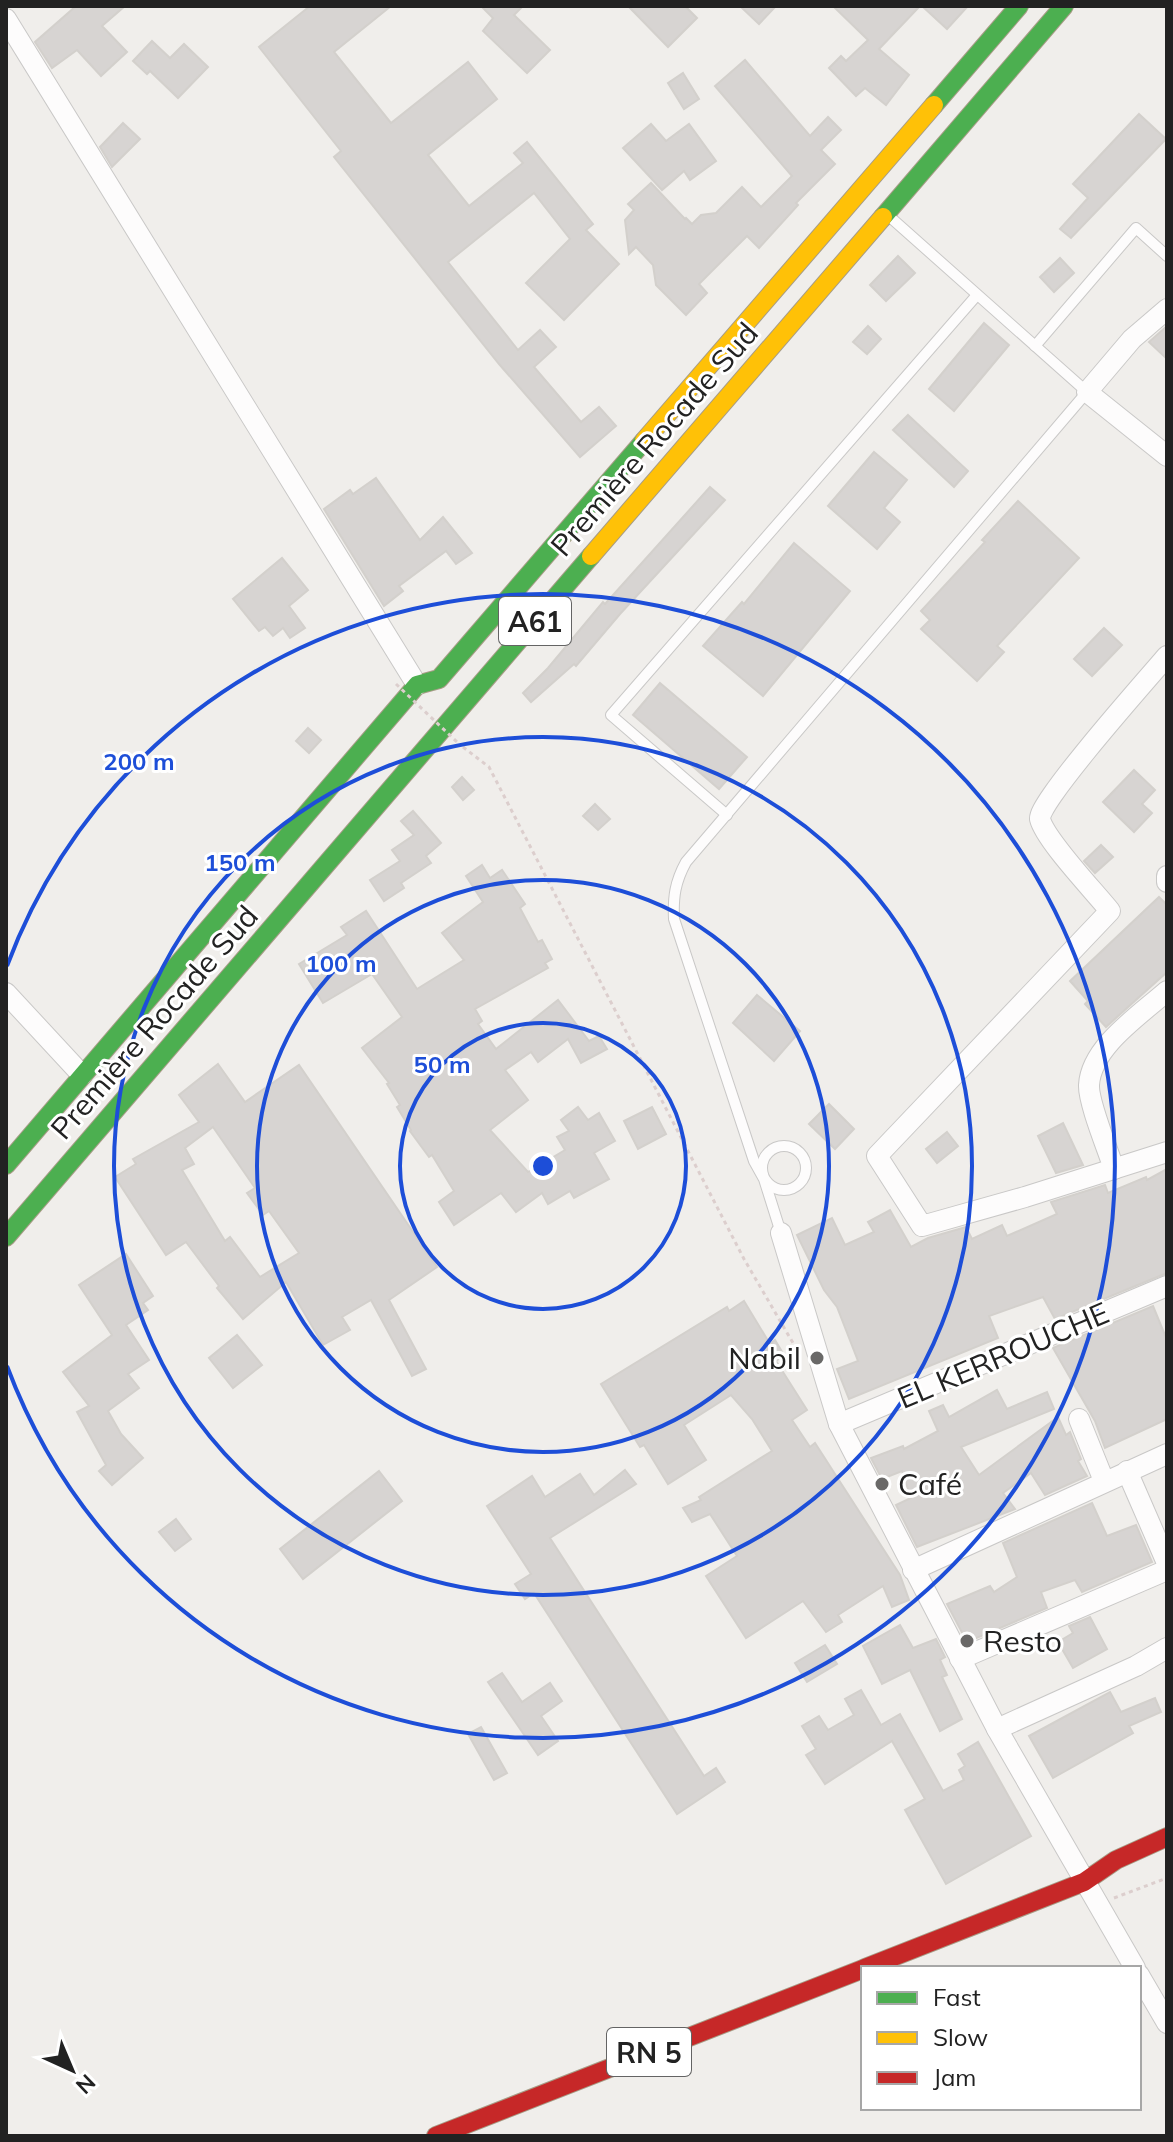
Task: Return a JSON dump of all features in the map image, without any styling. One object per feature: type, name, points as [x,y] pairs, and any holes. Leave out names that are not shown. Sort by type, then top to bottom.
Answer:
[{"type":"main road","name":"Première Rocade Sud","points":[[6,1165],[417,685],[439,679],[1019,6]]},
{"type":"main road","name":"Première Rocade Sud","points":[[6,1237],[1064,6]]},
{"type":"main road","name":"RN 5","points":[[869,1966],[1084,1882],[1116,1860],[1167,1837]]},
{"type":"main road","points":[[1116,1860],[1167,1857]]},
{"type":"main road","name":"RN 5","points":[[436,2136],[861,1969]]},
{"type":"street","points":[[6,19],[417,685]]},
{"type":"street","points":[[1167,309],[1132,339],[1087,392],[1167,456]]},
{"type":"street","points":[[1167,656],[1063,779],[1041,812],[1040,818],[1048,835],[1110,911],[877,1156],[922,1226],[1167,1152]]},
{"type":"street","points":[[1167,876],[1167,882]]},
{"type":"street","points":[[1114,1169],[1088,1087],[1093,1061],[1167,991]]},
{"type":"street","points":[[6,993],[82,1075]]},
{"type":"street","points":[[781,1233],[839,1424],[997,1729],[1134,1966]]},
{"type":"street","name":"EL KERROUCHE","points":[[839,1424],[1167,1286]]},
{"type":"street","points":[[1079,1419],[1104,1481]]},
{"type":"street","points":[[913,1570],[1167,1454]]},
{"type":"street","points":[[1127,1471],[1167,1563]]},
{"type":"street","points":[[960,1659],[1167,1570]]},
{"type":"street","points":[[997,1729],[1136,1666],[1167,1648]]},
{"type":"street","points":[[1141,1978],[1167,2023]]},
{"type":"lane","points":[[781,1233],[764,1179],[762,1172],[765,1157],[777,1147],[791,1147],[804,1156],[807,1172],[799,1185],[792,1189],[776,1189],[764,1179],[754,1161],[674,919],[676,881],[686,862],[1087,392],[886,213]]},
{"type":"lane","points":[[1035,346],[1136,228],[1167,256]]},
{"type":"lane","points":[[727,815],[611,715],[977,295]]},
{"type":"path","points":[[396,684],[457,742],[489,767],[744,1259],[794,1345]]},
{"type":"path","points":[[1098,1904],[1167,1878]]},
{"type":"building","points":[[76,6],[125,6],[102,26],[127,52],[101,76],[77,50],[52,68],[35,42]]},
{"type":"building","points":[[310,6],[391,6],[334,52],[391,123],[468,62],[497,99],[428,155],[469,206],[523,163],[514,153],[527,142],[593,224],[586,230],[619,264],[564,320],[526,283],[570,239],[534,193],[448,262],[518,350],[540,330],[556,347],[534,367],[581,422],[599,407],[616,426],[580,457],[499,364],[334,157],[341,151],[259,47]]},
{"type":"building","points":[[481,6],[523,6],[514,15],[550,50],[527,73],[483,31],[493,18]]},
{"type":"building","points":[[628,6],[685,6],[697,18],[668,47]]},
{"type":"building","points":[[740,6],[776,6],[759,24]]},
{"type":"building","points":[[833,6],[920,6],[879,49],[909,75],[886,105],[865,88],[856,96],[829,68],[841,56],[846,61],[868,40]]},
{"type":"building","points":[[922,6],[968,6],[947,29]]},
{"type":"building","points":[[152,41],[170,58],[184,44],[208,67],[178,98],[150,71],[147,74],[133,61]]},
{"type":"building","points":[[745,60],[810,136],[828,117],[841,130],[821,150],[835,164],[796,203],[798,205],[759,248],[747,236],[699,284],[707,293],[686,315],[656,285],[653,265],[636,247],[629,254],[625,220],[634,210],[628,204],[651,183],[692,224],[701,215],[716,213],[742,187],[761,207],[792,176],[715,86]]},
{"type":"building","points":[[683,73],[699,99],[684,109],[668,83]]},
{"type":"building","points":[[1139,114],[1166,139],[1071,238],[1060,229],[1088,198],[1073,184]]},
{"type":"building","points":[[123,123],[140,139],[112,167],[100,147]]},
{"type":"building","points":[[651,124],[666,141],[689,124],[716,161],[690,180],[684,171],[662,190],[623,148]]},
{"type":"building","points":[[898,256],[915,273],[886,301],[870,285]]},
{"type":"building","points":[[1060,258],[1074,273],[1054,292],[1040,277]]},
{"type":"building","points":[[984,323],[1009,345],[954,411],[929,389]]},
{"type":"building","points":[[868,326],[881,339],[867,354],[853,342]]},
{"type":"building","points":[[1167,326],[1167,359],[1149,342]]},
{"type":"building","points":[[908,415],[968,471],[954,487],[893,430]]},
{"type":"building","points":[[874,452],[907,480],[884,508],[900,522],[877,549],[828,506]]},
{"type":"building","points":[[376,478],[420,540],[443,517],[472,553],[456,564],[446,551],[399,586],[403,591],[384,606],[324,509],[350,490],[353,494]]},
{"type":"building","points":[[710,487],[725,500],[576,666],[574,664],[531,702],[523,693]]},
{"type":"building","points":[[1018,501],[1079,558],[997,646],[1004,652],[977,681],[921,629],[930,620],[921,611]]},
{"type":"building","points":[[794,543],[850,591],[763,696],[703,646],[742,602],[744,604]]},
{"type":"building","points":[[282,558],[308,590],[289,606],[305,628],[290,638],[283,628],[273,636],[265,627],[259,631],[233,599]]},
{"type":"building","points":[[1104,628],[1122,645],[1092,676],[1074,659]]},
{"type":"building","points":[[660,683],[747,757],[719,789],[633,715]]},
{"type":"building","points":[[308,728],[321,740],[309,753],[296,741]]},
{"type":"building","points":[[1134,770],[1155,790],[1142,804],[1152,813],[1134,832],[1103,802]]},
{"type":"building","points":[[462,777],[474,790],[463,800],[452,787]]},
{"type":"building","points":[[595,804],[610,819],[598,830],[583,816]]},
{"type":"building","points":[[413,811],[441,843],[426,856],[431,863],[401,883],[404,888],[384,901],[370,880],[400,861],[392,850],[414,835],[401,821]]},
{"type":"building","points":[[1101,845],[1113,857],[1095,873],[1084,861]]},
{"type":"building","points":[[482,865],[490,878],[502,870],[525,904],[520,908],[538,942],[542,940],[552,959],[545,963],[548,968],[475,1009],[482,1021],[478,1024],[496,1049],[558,1000],[589,1041],[599,1036],[607,1049],[581,1063],[568,1039],[538,1062],[531,1052],[505,1070],[528,1100],[490,1130],[528,1172],[565,1150],[557,1137],[569,1131],[561,1120],[578,1107],[588,1120],[599,1113],[615,1141],[594,1153],[609,1179],[574,1198],[570,1191],[548,1204],[542,1193],[516,1212],[501,1193],[454,1225],[439,1202],[454,1191],[432,1155],[429,1157],[410,1131],[389,1083],[362,1048],[402,1017],[372,974],[323,1003],[299,964],[347,935],[341,927],[366,911],[417,989],[464,960],[442,933],[483,902],[466,876]]},
{"type":"building","points":[[1159,897],[1167,905],[1167,972],[1106,1027],[1070,981]]},
{"type":"building","points":[[757,995],[800,1031],[774,1061],[733,1023]]},
{"type":"building","points":[[218,1064],[245,1102],[299,1065],[437,1267],[389,1300],[426,1369],[412,1376],[371,1300],[342,1317],[350,1330],[323,1345],[286,1282],[243,1319],[217,1288],[219,1286],[186,1242],[166,1255],[115,1177],[136,1164],[133,1159],[199,1122],[179,1095]],"holes":[[[213,1127],[255,1188],[247,1193],[263,1215],[269,1211],[299,1253],[260,1277],[230,1237],[225,1241],[182,1170],[194,1164],[185,1148]]]},
{"type":"building","points":[[829,1104],[854,1129],[835,1149],[809,1124]]},
{"type":"building","points":[[652,1107],[666,1134],[638,1149],[624,1121]]},
{"type":"building","points":[[1063,1123],[1083,1165],[1056,1173],[1038,1136]]},
{"type":"building","points":[[947,1132],[958,1146],[937,1163],[926,1149]]},
{"type":"building","points":[[1167,1169],[1167,1273],[1055,1319],[1043,1297],[989,1316],[998,1338],[849,1399],[837,1369],[858,1361],[837,1307],[824,1290],[797,1235],[832,1218],[845,1245],[874,1232],[868,1222],[890,1210],[911,1247],[928,1238],[966,1227],[972,1239],[1002,1225],[1007,1236],[1057,1214],[1051,1202],[1105,1185],[1108,1193],[1146,1177],[1147,1180]]},
{"type":"building","points":[[126,1254],[153,1296],[143,1303],[148,1310],[126,1325],[149,1360],[128,1374],[139,1388],[108,1411],[121,1434],[143,1458],[112,1485],[99,1471],[106,1465],[77,1412],[89,1406],[63,1372],[112,1335],[79,1285]]},
{"type":"building","points":[[744,1301],[770,1344],[775,1340],[784,1355],[776,1361],[807,1410],[792,1420],[810,1447],[815,1443],[900,1575],[909,1600],[892,1607],[883,1586],[838,1615],[842,1622],[826,1632],[803,1601],[746,1638],[706,1576],[737,1556],[710,1514],[692,1522],[683,1508],[701,1500],[699,1497],[772,1451],[752,1419],[731,1395],[684,1425],[706,1460],[668,1484],[644,1445],[640,1447],[601,1384],[727,1307],[729,1311]]},
{"type":"building","points":[[1153,1306],[1167,1340],[1167,1419],[1105,1448],[1095,1421],[1053,1348]]},
{"type":"building","points":[[237,1335],[262,1365],[233,1388],[209,1358]]},
{"type":"building","points":[[997,1390],[1007,1409],[1047,1392],[1054,1409],[961,1447],[979,1475],[1058,1417],[1066,1435],[1070,1432],[1081,1459],[1078,1461],[1087,1476],[1045,1495],[1031,1473],[1003,1493],[1015,1509],[917,1547],[896,1505],[911,1498],[902,1471],[882,1479],[871,1458],[903,1446],[904,1449],[938,1431],[929,1411],[943,1405],[949,1417]]},
{"type":"building","points":[[625,1470],[636,1484],[550,1538],[704,1776],[716,1768],[725,1782],[677,1814],[534,1593],[525,1599],[515,1584],[531,1574],[487,1506],[532,1476],[545,1497],[580,1474],[594,1495]]},
{"type":"building","points":[[379,1471],[402,1501],[303,1579],[280,1549]]},
{"type":"building","points":[[1092,1503],[1107,1536],[1136,1525],[1152,1562],[1082,1592],[1075,1580],[1041,1592],[1047,1608],[967,1642],[947,1604],[990,1586],[994,1592],[1017,1577],[1003,1543]]},
{"type":"building","points":[[176,1519],[191,1539],[175,1551],[159,1532]]},
{"type":"building","points":[[1090,1617],[1107,1649],[1073,1668],[1058,1642],[1073,1633],[1069,1626]]},
{"type":"building","points":[[900,1625],[913,1648],[936,1639],[945,1657],[940,1660],[947,1675],[942,1677],[962,1719],[940,1731],[910,1670],[882,1684],[863,1646]]},
{"type":"building","points":[[825,1645],[837,1664],[807,1682],[795,1663]]},
{"type":"building","points":[[502,1673],[522,1702],[550,1683],[562,1701],[541,1716],[558,1741],[538,1755],[488,1682]]},
{"type":"building","points":[[861,1690],[881,1725],[900,1714],[943,1791],[964,1780],[959,1770],[965,1766],[958,1754],[978,1742],[1031,1836],[946,1884],[905,1810],[925,1799],[892,1741],[825,1784],[806,1755],[816,1749],[802,1726],[819,1716],[828,1730],[854,1715],[845,1699]]},
{"type":"building","points":[[1110,1692],[1121,1712],[1155,1698],[1161,1712],[1129,1726],[1133,1733],[1053,1778],[1029,1736]]},
{"type":"building","points":[[481,1727],[507,1773],[494,1780],[468,1734]]},
{"type":"traffic: fast","points":[[934,105],[1019,6]]},
{"type":"traffic: fast","points":[[883,217],[1064,6]]},
{"type":"traffic: fast","points":[[6,1165],[417,685],[439,679],[644,441]]},
{"type":"traffic: fast","points":[[6,1237],[591,556]]},
{"type":"traffic: slow","points":[[644,441],[934,105]]},
{"type":"traffic: slow","points":[[591,556],[883,217]]},
{"type":"traffic: jam","points":[[870,1966],[1084,1882],[1116,1860],[1167,1837]]},
{"type":"traffic: jam","points":[[436,2136],[861,1970]]},
{"type":"place","name":"Nabil","points":[[817,1358]]},
{"type":"place","name":"Café","points":[[882,1484]]},
{"type":"place","name":"Resto","points":[[967,1641]]}]
